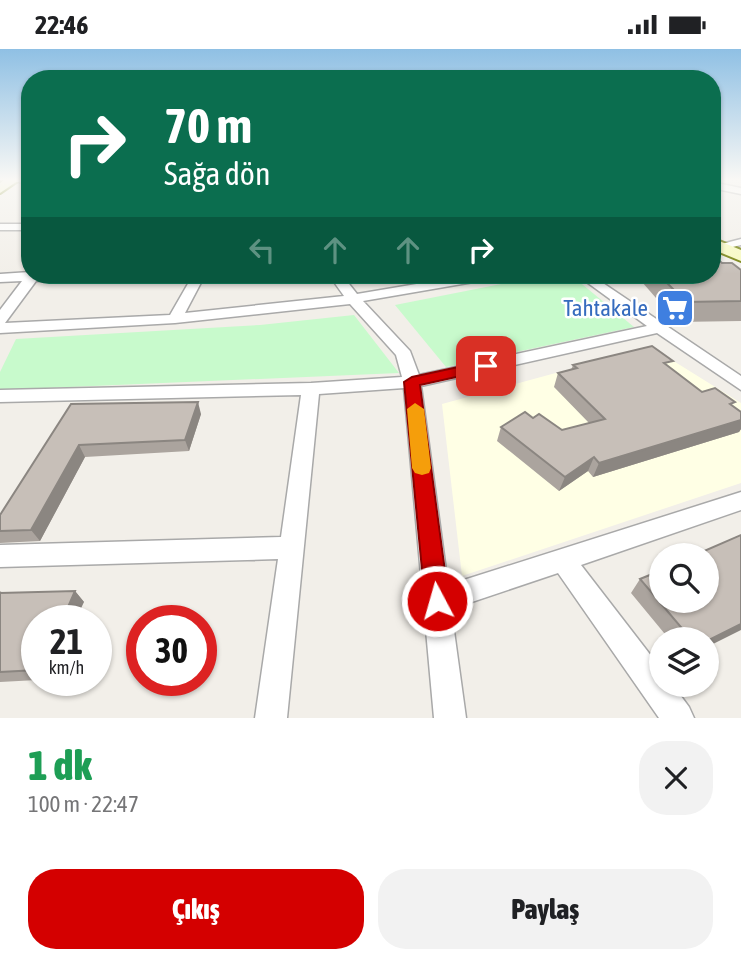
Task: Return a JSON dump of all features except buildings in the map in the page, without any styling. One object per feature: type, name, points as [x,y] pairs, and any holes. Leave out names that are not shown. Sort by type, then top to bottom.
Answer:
[{"type":"street","points":[[0,227],[21,227]]},
{"type":"street","points":[[0,278],[21,277]]},
{"type":"street","points":[[0,320],[27,284]]},
{"type":"street","points":[[175,319],[194,284]]},
{"type":"street","points":[[342,284],[404,353],[412,382],[450,718]]},
{"type":"street","points":[[0,328],[175,319],[353,299],[439,284]]},
{"type":"street","points":[[596,284],[738,381]]},
{"type":"street","points":[[0,396],[311,389],[412,382],[659,328]]},
{"type":"street","points":[[271,718],[311,389]]},
{"type":"street","points":[[437,601],[741,501]]},
{"type":"street","points":[[0,556],[292,548]]},
{"type":"street","points":[[563,560],[677,718]]},
{"type":"shaded area","points":[[651,347],[741,403],[741,483],[462,576],[442,404]]},
{"type":"green space","points":[[501,284],[582,284],[634,327],[446,367],[395,305]]},
{"type":"green space","points":[[354,315],[399,373],[0,390],[0,372],[16,339],[260,325]]},
{"type":"slow traffic","points":[[415,409],[422,468]]},
{"type":"place","name":"Tahtakale","points":[[675,308]]},
{"type":"route","points":[[437,601],[412,382],[486,366]]}]
